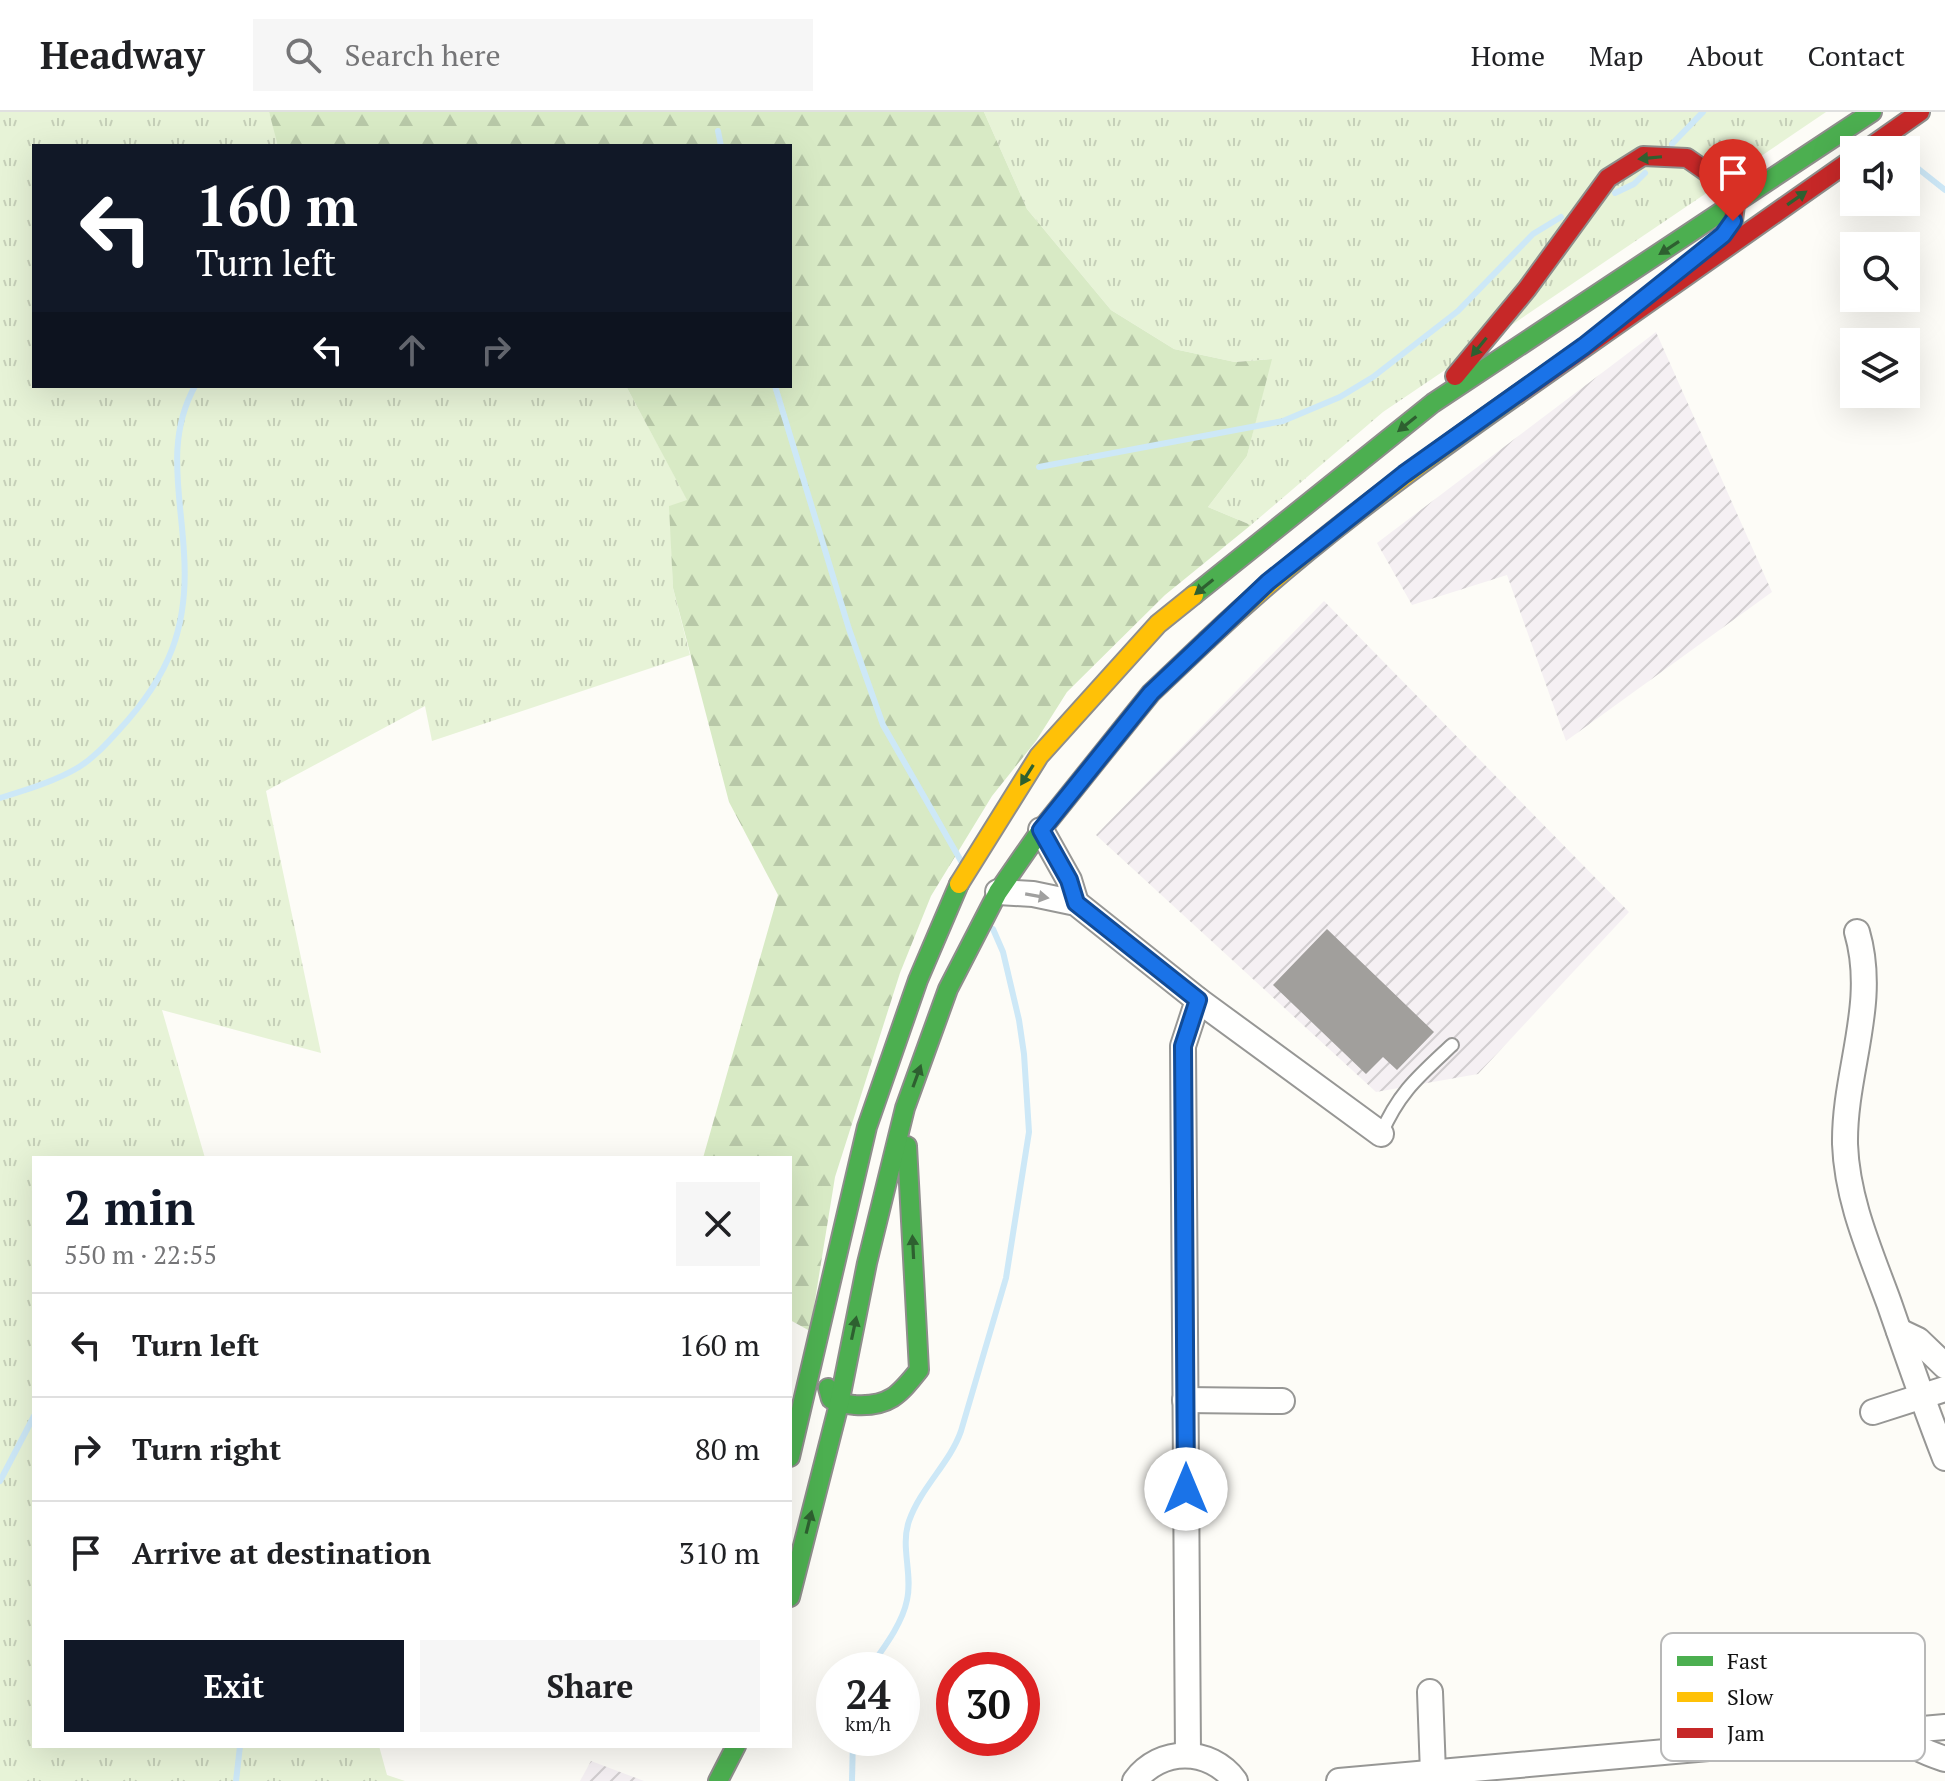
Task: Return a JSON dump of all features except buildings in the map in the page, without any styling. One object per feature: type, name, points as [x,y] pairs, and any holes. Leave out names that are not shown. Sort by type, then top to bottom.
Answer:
[{"type":"main road","points":[[792,1448],[867,1127],[918,980],[960,883],[1039,756],[1158,624],[1433,403],[1872,112]]},
{"type":"main road","points":[[1886,136],[1920,112]]},
{"type":"main road","points":[[1433,403],[1527,289],[1608,178],[1643,156],[1687,158],[1720,181],[1735,205],[1733,221],[1723,235],[1584,346]]},
{"type":"main road","points":[[792,1589],[839,1404],[867,1263],[905,1108],[948,989],[998,892],[1041,830],[1151,693],[1268,582],[1404,474],[1840,168]]},
{"type":"main road","points":[[837,1256],[828,1392],[839,1404],[877,1406],[903,1390],[919,1370],[905,1108]]},
{"type":"main road","points":[[718,1781],[735,1748]]},
{"type":"main road","points":[[701,1781],[708,1758]]},
{"type":"street","points":[[1041,830],[1069,880],[1076,903]]},
{"type":"street","points":[[998,892],[1033,894],[1076,903],[1198,1000],[1381,1134]]},
{"type":"street","points":[[1857,932],[1863,954],[1866,992],[1848,1086],[1846,1117],[1850,1197],[1945,1458]]},
{"type":"street","points":[[1188,1755],[1183,1046],[1198,1000]]},
{"type":"street","points":[[1899,1331],[1918,1340],[1945,1366]]},
{"type":"street","points":[[1873,1412],[1945,1389]]},
{"type":"street","points":[[1185,1400],[1282,1401]]},
{"type":"street","points":[[1430,1692],[1433,1773]]},
{"type":"street","points":[[1925,1729],[1945,1727]]},
{"type":"street","points":[[1339,1781],[1661,1752]]},
{"type":"street","points":[[1925,1752],[1945,1759]]},
{"type":"street","points":[[1135,1781],[1154,1763],[1170,1756],[1188,1755],[1205,1758],[1220,1766],[1235,1781]]},
{"type":"lane","points":[[1381,1134],[1403,1091],[1452,1045]]},
{"type":"shaded area","points":[[1656,332],[1772,592],[1566,741],[1507,575],[1412,605],[1377,543]]},
{"type":"shaded area","points":[[1324,601],[1629,912],[1478,1074],[1376,1092],[1096,835]]},
{"type":"shaded area","points":[[591,1761],[644,1781],[580,1781]]},
{"type":"green space","points":[[0,112],[269,112],[279,144],[32,144],[32,388],[627,388],[688,501],[670,506],[673,588],[690,655],[432,741],[425,706],[266,791],[321,1053],[162,1010],[204,1156],[32,1156],[32,1748],[380,1748],[387,1775],[405,1781],[0,1781]]},
{"type":"green space","points":[[269,112],[984,112],[1027,209],[1111,310],[1174,349],[1235,362],[1272,359],[1247,456],[1208,507],[1251,525],[1165,595],[1067,692],[1036,741],[992,796],[931,896],[900,973],[835,1177],[810,1331],[792,1321],[792,1156],[704,1156],[778,895],[729,802],[673,588],[669,506],[687,500],[627,388],[792,388],[792,144],[277,144]]},
{"type":"green space","points":[[984,112],[1826,112],[1383,412],[1251,525],[1208,507],[1247,456],[1271,359],[1235,362],[1174,349],[1111,310],[1027,209]]},
{"type":"waterway","points":[[1672,144],[1703,112]]},
{"type":"waterway","points":[[718,131],[721,144]]},
{"type":"waterway","points":[[1920,170],[1945,190]]},
{"type":"waterway","points":[[1615,193],[1634,184],[1645,173]]},
{"type":"waterway","points":[[1039,467],[1283,421],[1340,397],[1373,377],[1458,311],[1533,234],[1561,217]]},
{"type":"waterway","points":[[0,798],[61,777],[90,759],[136,710],[163,670],[179,627],[183,604],[185,580],[178,447],[180,427],[194,388]]},
{"type":"waterway","points":[[776,388],[849,629],[883,725],[961,861]]},
{"type":"waterway","points":[[881,1652],[904,1609],[909,1580],[906,1541],[909,1521],[961,1431],[1006,1278],[1029,1132],[1019,1020],[1003,952],[993,929]]},
{"type":"waterway","points":[[0,1481],[32,1420]]},
{"type":"waterway","points":[[236,1781],[240,1748]]},
{"type":"waterway","points":[[852,1781],[853,1756]]},
{"type":"traffic: fast","points":[[1194,595],[1433,403],[1872,112]]},
{"type":"traffic: fast","points":[[792,1589],[839,1404],[867,1263],[905,1108],[948,989],[998,892],[1041,830],[1151,693],[1207,640]]},
{"type":"traffic: fast","points":[[792,1448],[867,1127],[918,980],[959,884]]},
{"type":"traffic: fast","points":[[828,1388],[831,1399],[843,1404],[877,1404],[899,1393],[919,1370],[907,1146]]},
{"type":"traffic: fast","points":[[718,1781],[735,1748]]},
{"type":"traffic: slow","points":[[1207,640],[1243,606],[1358,512],[1517,395]]},
{"type":"traffic: slow","points":[[959,884],[1039,756],[1158,624],[1194,595]]},
{"type":"traffic: jam","points":[[1886,136],[1920,112]]},
{"type":"traffic: jam","points":[[1455,376],[1527,289],[1608,178],[1643,156],[1687,158],[1720,181],[1735,205],[1729,227]]},
{"type":"traffic: jam","points":[[1517,395],[1840,168]]},
{"type":"route","points":[[1186,1489],[1183,1046],[1198,1000],[1076,903],[1069,880],[1041,830],[1151,693],[1268,582],[1404,474],[1584,346],[1723,235],[1733,221]]}]
